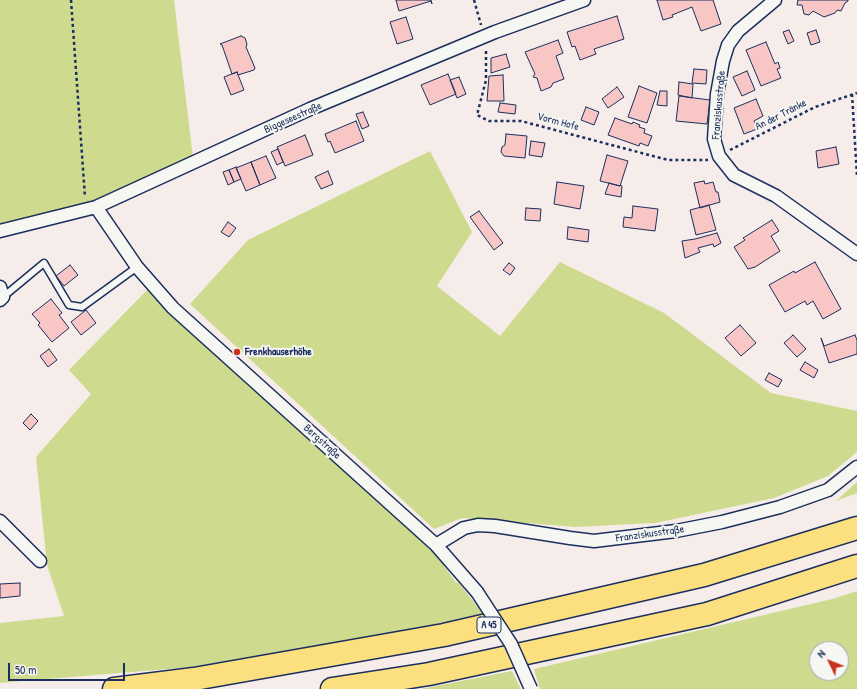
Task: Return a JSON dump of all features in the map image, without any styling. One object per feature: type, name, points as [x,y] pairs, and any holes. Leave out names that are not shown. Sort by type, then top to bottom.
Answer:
[{"type":"highway","name":"A 45","points":[[114,689],[194,679],[444,635],[704,575],[857,528]]},
{"type":"highway","points":[[332,689],[429,674],[707,614],[857,566]]},
{"type":"street","name":"Biggeseestraße","points":[[0,231],[91,208],[310,109],[490,34],[584,0]]},
{"type":"street","name":"Franziskusstraße","points":[[775,0],[738,31],[728,45],[723,61],[717,94],[714,139],[720,156],[734,174],[776,196],[857,254]]},
{"type":"street","name":"Bergstraße","points":[[91,208],[137,267],[173,308],[436,545],[477,592],[511,644],[531,689]]},
{"type":"street","name":"Franziskusstraße","points":[[436,545],[464,528],[478,525],[495,526],[594,541],[676,531],[780,508],[828,490],[857,468]]},
{"type":"street","points":[[0,521],[40,561]]},
{"type":"lane","points":[[1,295],[44,263],[69,305],[82,307],[137,267]]},
{"type":"path","points":[[71,0],[91,208]]},
{"type":"path","points":[[474,0],[490,34]]},
{"type":"path","name":"Vorm Hofe","points":[[490,34],[486,51],[486,80],[477,115],[489,121],[521,121],[668,160],[706,161],[720,156]]},
{"type":"path","name":"An der Tränke","points":[[720,156],[816,107],[857,93]]},
{"type":"path","points":[[852,94],[857,176]]},
{"type":"green space","points":[[0,0],[174,0],[193,158],[87,205],[0,227]]},
{"type":"green space","points":[[430,151],[472,232],[437,286],[500,336],[560,262],[664,313],[771,393],[857,411],[857,452],[828,476],[774,498],[655,523],[575,527],[462,518],[434,529],[190,304],[248,240]]},
{"type":"green space","points":[[151,286],[432,548],[456,583],[458,582],[485,616],[192,667],[0,683],[0,623],[64,616],[47,565],[36,457],[91,394],[69,370]]},
{"type":"green space","points":[[857,482],[857,493],[836,501]]},
{"type":"green space","points":[[857,591],[857,689],[540,689],[534,669],[832,599]]},
{"type":"green space","points":[[512,671],[521,689],[421,689]]},
{"type":"building","points":[[396,0],[431,0],[432,4],[431,1],[399,11]]},
{"type":"building","points":[[657,0],[713,0],[721,24],[701,31],[692,7],[672,15],[673,17],[663,20]]},
{"type":"building","points":[[798,0],[848,1],[845,3],[841,11],[837,10],[835,13],[824,17],[813,11],[809,15],[804,14],[802,5],[797,5]]},
{"type":"building","points":[[617,16],[624,39],[594,49],[596,54],[580,60],[575,46],[572,47],[567,32]]},
{"type":"building","points":[[406,17],[413,39],[397,44],[390,22]]},
{"type":"building","points":[[789,30],[794,41],[788,44],[783,32]]},
{"type":"building","points":[[816,30],[820,42],[811,45],[807,33]]},
{"type":"building","points":[[241,36],[245,38],[247,44],[246,47],[255,68],[254,70],[238,75],[237,72],[232,74],[222,45],[220,44]]},
{"type":"building","points":[[558,40],[563,53],[556,56],[564,79],[553,83],[551,87],[541,91],[537,78],[533,77],[535,74],[525,52]]},
{"type":"building","points":[[766,42],[775,64],[778,62],[780,68],[777,69],[781,78],[761,86],[746,50]]},
{"type":"building","points":[[506,54],[510,67],[491,73],[491,58]]},
{"type":"building","points":[[694,69],[707,70],[706,84],[692,83]]},
{"type":"building","points":[[747,71],[755,90],[742,96],[733,77]]},
{"type":"building","points":[[237,72],[244,90],[231,95],[224,77]]},
{"type":"building","points":[[448,74],[456,94],[430,105],[421,85]]},
{"type":"building","points":[[503,75],[504,101],[487,101],[489,76]]},
{"type":"building","points":[[459,77],[466,94],[457,98],[450,80]]},
{"type":"building","points":[[679,82],[693,84],[692,98],[678,95]]},
{"type":"building","points":[[639,86],[657,93],[647,123],[628,117]]},
{"type":"building","points":[[617,87],[624,97],[608,108],[602,99]]},
{"type":"building","points":[[660,91],[667,91],[667,106],[657,105]]},
{"type":"building","points":[[679,96],[710,100],[707,124],[676,121]]},
{"type":"building","points":[[756,99],[763,116],[754,121],[757,129],[744,134],[734,108]]},
{"type":"building","points":[[500,103],[516,105],[515,114],[498,112]]},
{"type":"building","points":[[586,107],[599,112],[594,125],[581,120]]},
{"type":"building","points":[[363,112],[369,126],[362,129],[356,114]]},
{"type":"building","points":[[615,118],[632,124],[633,122],[640,125],[639,127],[645,129],[644,133],[652,136],[648,146],[640,143],[639,146],[608,135]]},
{"type":"building","points":[[356,121],[364,141],[335,153],[325,134]]},
{"type":"building","points":[[506,134],[527,136],[525,158],[504,156],[501,152],[502,147],[505,145]]},
{"type":"building","points":[[305,135],[313,155],[285,166],[277,147]]},
{"type":"building","points":[[531,141],[545,143],[542,157],[529,155]]},
{"type":"building","points":[[836,147],[839,164],[818,168],[816,151]]},
{"type":"building","points":[[278,149],[283,162],[277,165],[271,152]]},
{"type":"building","points":[[607,155],[628,161],[620,186],[600,181]]},
{"type":"building","points":[[266,156],[276,178],[260,185],[251,162]]},
{"type":"building","points":[[251,162],[260,185],[246,191],[236,168]]},
{"type":"building","points":[[236,167],[241,179],[234,182],[229,170]]},
{"type":"building","points":[[229,170],[234,182],[228,185],[223,172]]},
{"type":"building","points":[[328,171],[333,184],[321,189],[315,177]]},
{"type":"building","points":[[704,181],[705,184],[713,182],[716,192],[718,192],[720,202],[700,208],[694,183]]},
{"type":"building","points":[[557,182],[584,186],[580,209],[554,204]]},
{"type":"building","points":[[609,183],[622,186],[621,197],[605,194]]},
{"type":"building","points":[[709,205],[716,230],[696,235],[690,210]]},
{"type":"building","points":[[633,206],[658,209],[655,231],[623,227],[624,217],[632,218]]},
{"type":"building","points":[[526,208],[541,209],[540,221],[525,220]]},
{"type":"building","points":[[479,211],[503,243],[494,250],[470,217]]},
{"type":"building","points":[[772,220],[779,231],[771,236],[780,251],[755,267],[748,269],[734,247],[745,240],[743,238]]},
{"type":"building","points":[[228,222],[236,228],[229,237],[221,232]]},
{"type":"building","points":[[568,227],[589,230],[588,242],[567,239]]},
{"type":"building","points":[[717,233],[721,243],[714,247],[713,244],[698,248],[700,252],[685,258],[682,241]]},
{"type":"building","points":[[815,262],[841,309],[823,319],[813,301],[807,305],[805,301],[785,312],[769,285],[794,271],[795,273]]},
{"type":"building","points":[[509,263],[515,268],[510,275],[503,270]]},
{"type":"building","points":[[70,265],[78,275],[64,286],[56,276]]},
{"type":"building","points":[[51,299],[62,313],[59,315],[69,328],[52,342],[38,325],[40,323],[32,314]]},
{"type":"building","points":[[86,310],[96,323],[81,335],[71,322]]},
{"type":"building","points":[[740,325],[756,343],[741,356],[725,338]]},
{"type":"building","points":[[793,335],[806,349],[797,357],[784,343]]},
{"type":"building","points":[[855,335],[857,340],[857,354],[829,363],[821,338],[824,346]]},
{"type":"building","points":[[49,349],[57,360],[48,367],[40,356]]},
{"type":"building","points":[[805,362],[818,370],[814,378],[800,370]]},
{"type":"building","points":[[769,373],[782,380],[778,387],[765,380]]},
{"type":"building","points":[[31,414],[38,421],[30,430],[23,423]]},
{"type":"building","points":[[20,583],[20,596],[0,598],[0,584]]},
{"type":"place","name":"Frenkhauserhöhe","points":[[237,352]]}]
